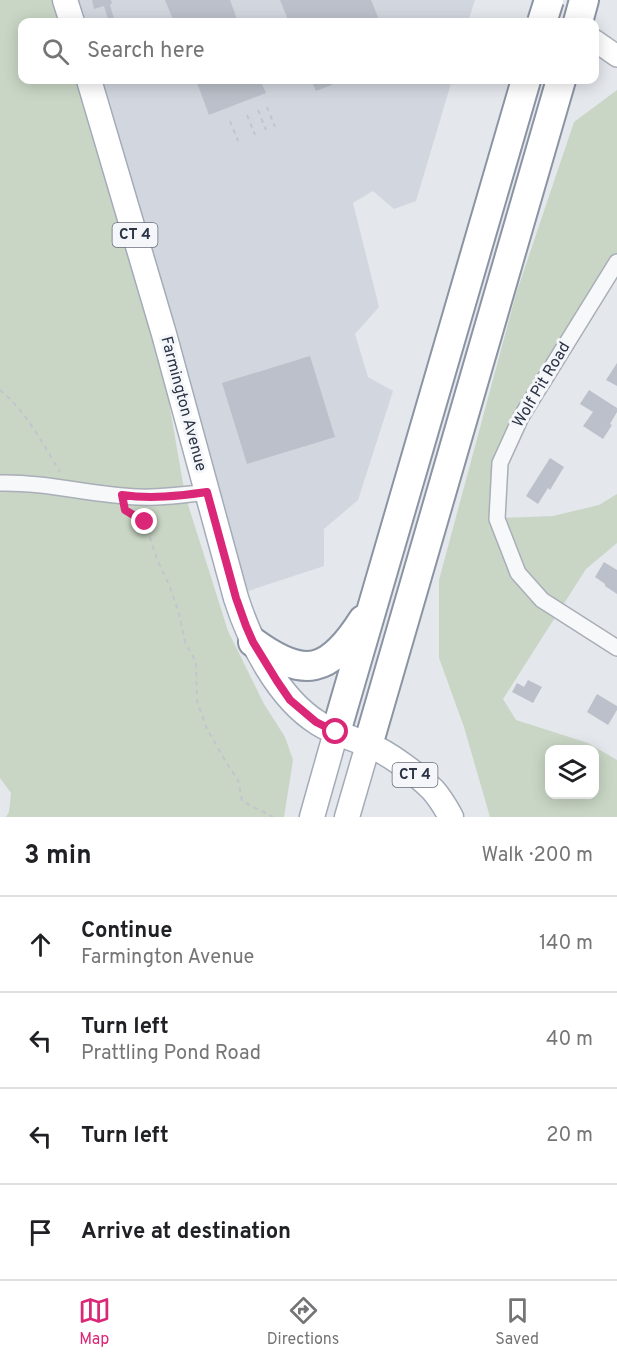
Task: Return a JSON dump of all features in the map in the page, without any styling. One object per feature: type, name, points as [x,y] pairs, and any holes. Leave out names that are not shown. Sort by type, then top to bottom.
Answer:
[{"type":"highway","points":[[543,18],[549,0]]},
{"type":"highway","points":[[579,18],[584,0]]},
{"type":"highway","points":[[336,732],[525,84]]},
{"type":"highway","points":[[368,745],[560,84]]},
{"type":"highway","points":[[253,642],[273,656],[292,664],[309,667],[322,664],[338,653],[350,639],[376,597]]},
{"type":"main road","points":[[65,0],[71,18]]},
{"type":"main road","points":[[535,0],[562,18]]},
{"type":"main road","points":[[599,43],[617,56]]},
{"type":"main road","name":"Farmington Avenue","points":[[90,84],[164,334],[236,598],[246,626],[253,642],[290,700],[316,722],[368,745]]},
{"type":"main road","points":[[312,817],[336,732]]},
{"type":"main road","points":[[347,817],[368,745]]},
{"type":"main road","name":"CT 4","points":[[368,745],[382,751],[426,784],[451,817]]},
{"type":"street","name":"Wolf Pit Road","points":[[617,262],[520,417],[501,463],[497,519],[518,573],[542,600],[617,648]]},
{"type":"street","points":[[0,483],[43,485],[137,497],[207,492]]},
{"type":"path","points":[[267,107],[275,127]]},
{"type":"path","points":[[258,110],[266,130]]},
{"type":"path","points":[[247,115],[255,135]]},
{"type":"path","points":[[230,121],[238,141]]},
{"type":"path","points":[[0,390],[11,399],[36,433],[71,489]]},
{"type":"path","points":[[122,495],[125,510],[145,522],[157,559],[170,585],[179,613],[184,642],[196,662],[197,701],[207,729],[238,780],[242,801],[273,817]]},
{"type":"shaded area","points":[[65,0],[475,0],[469,18],[71,18]]},
{"type":"shaded area","points":[[90,84],[451,84],[416,201],[394,209],[373,191],[353,203],[379,307],[355,334],[368,377],[393,391],[358,500],[324,529],[324,566],[236,595]]},
{"type":"green space","points":[[0,0],[65,0],[71,18],[18,18],[18,84],[90,84],[147,275],[185,495],[228,631],[264,704],[285,737],[293,760],[284,817],[6,817],[9,812],[11,793],[0,778]]},
{"type":"green space","points":[[617,90],[617,262],[501,463],[498,518],[553,516],[599,505],[617,494],[617,543],[586,569],[503,699],[516,720],[591,745],[545,745],[545,799],[599,799],[599,749],[617,760],[617,817],[490,817],[464,727],[439,658],[439,580],[516,294],[574,122]]},
{"type":"building","points":[[92,0],[111,0],[114,18],[108,18],[104,6],[94,9]]},
{"type":"building","points":[[165,0],[230,0],[237,18],[172,18]]},
{"type":"building","points":[[280,0],[371,0],[378,18],[287,18]]},
{"type":"building","points":[[197,84],[262,84],[266,93],[209,115]]},
{"type":"building","points":[[313,84],[334,84],[316,91]]},
{"type":"building","points":[[310,356],[335,437],[247,464],[222,383]]},
{"type":"building","points":[[617,363],[617,386],[606,380]]},
{"type":"building","points":[[589,390],[617,408],[610,424],[612,425],[603,439],[583,426],[593,412],[580,404]]},
{"type":"building","points":[[550,458],[564,467],[538,504],[526,496]]},
{"type":"building","points":[[604,562],[617,570],[617,594],[595,577]]},
{"type":"building","points":[[528,680],[542,687],[533,703],[512,692],[517,683],[524,687]]},
{"type":"building","points":[[597,694],[617,706],[608,725],[587,712]]},
{"type":"route","points":[[145,522],[125,510],[122,495],[162,497],[207,492],[236,598],[253,642],[290,700],[316,722],[336,732]]}]
